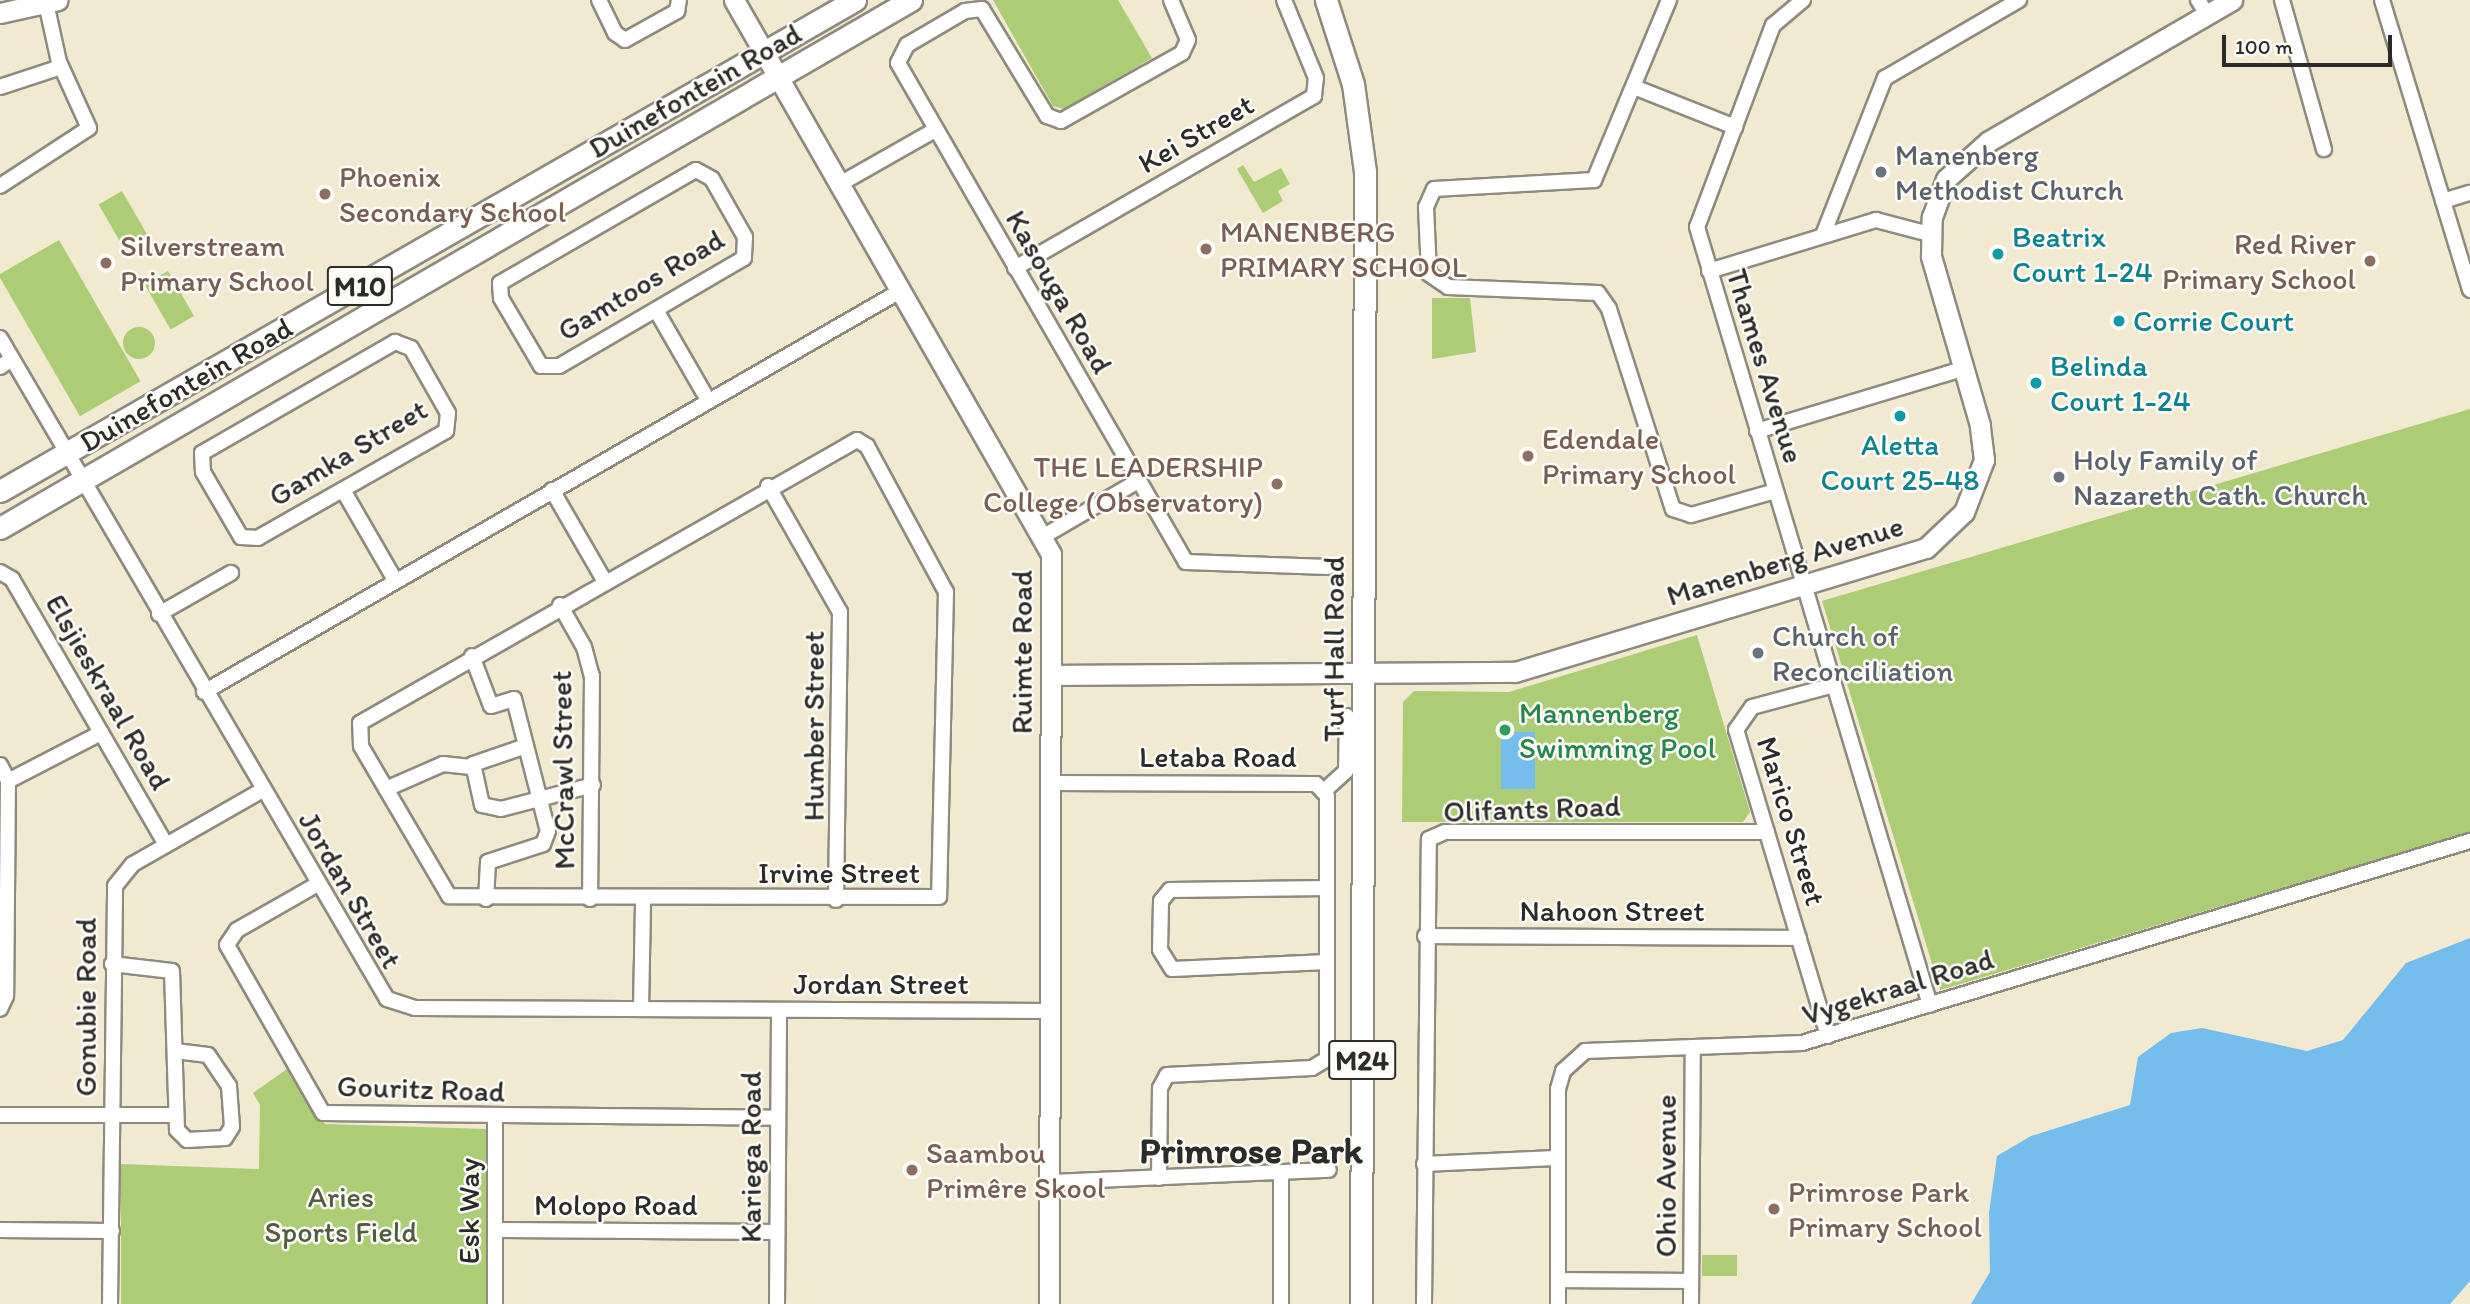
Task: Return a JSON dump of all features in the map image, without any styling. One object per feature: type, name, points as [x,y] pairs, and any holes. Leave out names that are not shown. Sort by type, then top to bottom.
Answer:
[{"type":"main road","name":"Duinefontein Road","points":[[0,491],[855,0]]},
{"type":"main road","name":"Duinefontein Road","points":[[0,528],[911,0]]},
{"type":"main road","name":"Turf Hall Road","points":[[1326,0],[1351,74],[1363,143],[1361,1304]]},
{"type":"street","points":[[599,0],[621,39],[679,3]]},
{"type":"street","name":"Ruimte Road","points":[[734,0],[1044,536],[1053,565],[1051,1182],[1048,1304]]},
{"type":"street","name":"Kasouga Road","points":[[1171,0],[1188,40],[1182,52],[1061,121],[1045,113],[982,9],[965,11],[898,55],[935,130],[1138,481],[1191,565],[1328,567]]},
{"type":"street","name":"Kei Street","points":[[1015,268],[1314,96],[1316,78],[1284,0]]},
{"type":"street","points":[[1669,0],[1600,173],[1588,183],[1434,189],[1426,207],[1429,274],[1448,287],[1598,293],[1609,309],[1673,509],[1691,514],[1775,491]]},
{"type":"street","name":"Thames Avenue","points":[[1803,0],[1773,25],[1698,219],[1709,271],[1930,1005]]},
{"type":"street","points":[[1823,235],[1885,78],[2018,0]]},
{"type":"street","name":"Manenberg Avenue","points":[[1054,675],[1364,674],[1528,669],[1918,552],[1957,521],[1977,488],[1985,453],[1929,234],[1940,192],[1970,154],[2202,7],[2232,0]]},
{"type":"street","points":[[2282,0],[2324,149]]},
{"type":"street","points":[[2382,0],[2468,275],[2470,290]]},
{"type":"street","points":[[0,13],[52,1],[61,66],[87,118],[88,133],[0,186]]},
{"type":"street","points":[[0,87],[61,66]]},
{"type":"street","points":[[1634,87],[1735,127]]},
{"type":"street","points":[[840,184],[935,130]]},
{"type":"street","name":"Gamtoos Road","points":[[702,170],[747,251],[656,310],[547,368],[499,288],[543,255],[684,174],[702,170]]},
{"type":"street","points":[[2443,201],[2470,193]]},
{"type":"street","points":[[1709,271],[1876,220],[1929,234]]},
{"type":"street","points":[[204,692],[902,290]]},
{"type":"street","points":[[656,310],[708,400]]},
{"type":"street","name":"Jordan Street","points":[[0,338],[6,363],[68,454],[374,986],[397,1004],[641,1009],[1051,1011]]},
{"type":"street","name":"Gamka Street","points":[[407,344],[450,425],[343,490],[250,540],[237,533],[200,460],[207,449],[377,351],[407,344]]},
{"type":"street","points":[[1757,431],[1963,369]]},
{"type":"street","name":"Irvine Street","points":[[843,443],[864,443],[946,592],[942,892],[928,901],[486,899],[447,894],[358,738],[357,726],[472,656],[768,486],[843,443]]},
{"type":"street","points":[[1044,536],[1138,481]]},
{"type":"street","name":"Humber Street","points":[[768,486],[841,620],[836,901]]},
{"type":"street","points":[[343,490],[396,580]]},
{"type":"street","points":[[552,490],[604,580]]},
{"type":"street","name":"Elsjieskraal Road","points":[[0,572],[12,579],[166,845]]},
{"type":"street","points":[[159,614],[231,573]]},
{"type":"street","name":"McCrawl Street","points":[[560,606],[590,665],[593,785],[590,899]]},
{"type":"street","points":[[472,656],[491,706],[514,699],[540,798],[546,841],[490,860],[486,899]]},
{"type":"street","name":"Marico Street","points":[[1828,1036],[1767,832],[1738,721],[1752,707],[1834,685]]},
{"type":"street","points":[[1325,790],[1346,772],[1347,716]]},
{"type":"street","points":[[8,781],[102,733]]},
{"type":"street","points":[[386,789],[443,764],[471,768],[526,746]]},
{"type":"street","points":[[0,765],[8,781],[6,996],[0,1009]]},
{"type":"street","points":[[471,768],[478,799],[487,808],[593,785]]},
{"type":"street","name":"Letaba Road","points":[[1052,783],[1316,784],[1325,790],[1325,1061],[1312,1068],[1167,1075],[1160,1088],[1159,1178]]},
{"type":"street","name":"Gonubie Road","points":[[110,1304],[115,886],[125,870],[261,791]]},
{"type":"street","name":"Olifants Road","points":[[1424,1304],[1424,854],[1436,834],[1767,832]]},
{"type":"street","name":"Vygekraal Road","points":[[1558,1304],[1558,1089],[1573,1059],[1600,1047],[1791,1045],[2470,841]]},
{"type":"street","name":"Gouritz Road","points":[[316,885],[237,930],[227,945],[314,1104],[342,1118],[778,1118]]},
{"type":"street","points":[[1326,962],[1172,968],[1160,950],[1162,897],[1170,890],[1327,888]]},
{"type":"street","points":[[641,1009],[643,900]]},
{"type":"street","name":"Nahoon Street","points":[[1425,936],[1799,938]]},
{"type":"street","points":[[112,964],[172,971],[176,1115],[179,1135],[191,1141],[225,1138],[232,1128],[233,1098],[208,1055],[175,1051]]},
{"type":"street","name":"Kariega Road","points":[[777,1304],[779,1010]]},
{"type":"street","name":"Ohio Avenue","points":[[1691,1304],[1693,1047]]},
{"type":"street","points":[[0,1115],[176,1115]]},
{"type":"street","name":"Esk Way","points":[[495,1119],[495,1304]]},
{"type":"street","points":[[1424,1164],[1558,1158]]},
{"type":"street","points":[[1051,1182],[1328,1170]]},
{"type":"street","points":[[1281,1172],[1281,1304]]},
{"type":"street","points":[[0,1230],[112,1231]]},
{"type":"street","name":"Molopo Road","points":[[495,1230],[777,1232]]},
{"type":"street","points":[[1558,1280],[1692,1281]]},
{"type":"green space","points":[[993,0],[1118,0],[1152,58],[1064,109],[1053,106]]},
{"type":"green space","points":[[1243,165],[1254,182],[1281,168],[1290,184],[1278,191],[1283,201],[1263,213],[1237,169]]},
{"type":"green space","points":[[122,191],[148,236],[125,250],[99,204]]},
{"type":"green space","points":[[59,240],[141,381],[80,416],[0,278],[0,274]]},
{"type":"green space","points":[[168,271],[194,316],[171,330],[145,284]]},
{"type":"green space","points":[[1432,298],[1470,298],[1476,352],[1432,359]]},
{"type":"green space","points":[[139,327],[150,332],[155,343],[150,354],[139,359],[128,354],[123,343],[128,332]]},
{"type":"green space","points":[[2470,409],[2470,832],[1940,990],[1822,601]]},
{"type":"green space","points":[[1697,635],[1750,812],[1743,822],[1402,822],[1403,702],[1414,691],[1509,692]]},
{"type":"green space","name":"Aries Sports Field","points":[[287,1069],[325,1124],[486,1129],[486,1304],[121,1304],[121,1164],[259,1169],[260,1105],[253,1093]]},
{"type":"green space","points":[[1702,1255],[1737,1255],[1737,1276],[1702,1276]]},
{"type":"water","points":[[1501,732],[1535,732],[1535,789],[1501,789]]},
{"type":"water","points":[[2470,938],[2470,1281],[2450,1304],[1971,1304],[1990,1272],[1989,1213],[1997,1156],[2031,1136],[2130,1105],[2138,1057],[2171,1033],[2202,1028],[2307,1051],[2343,1040],[2406,963]]},
{"type":"place","name":"Manenberg Methodist Church","points":[[1881,172]]},
{"type":"place","name":"Phoenix Secondary School","points":[[325,194]]},
{"type":"place","name":"MANENBERG PRIMARY SCHOOL","points":[[1206,249]]},
{"type":"place","name":"Beatrix Court 1-24","points":[[1998,254]]},
{"type":"place","name":"Red River Primary School","points":[[2370,261]]},
{"type":"place","name":"Silverstream Primary School","points":[[106,263]]},
{"type":"place","name":"Corrie Court","points":[[2119,321]]},
{"type":"place","name":"Belinda Court 1-24","points":[[2036,383]]},
{"type":"place","name":"Aletta Court 25-48","points":[[1900,416]]},
{"type":"place","name":"Edendale Primary School","points":[[1528,456]]},
{"type":"place","name":"Holy Family of Nazareth Cath. Church","points":[[2059,477]]},
{"type":"place","name":"THE LEADERSHIP College (Observatory)","points":[[1277,484]]},
{"type":"place","name":"Church of Reconciliation","points":[[1758,653]]},
{"type":"place","name":"Mannenberg Swimming Pool","points":[[1505,730]]},
{"type":"place","name":"Saambou Primêre Skool","points":[[912,1170]]},
{"type":"place","name":"Primrose Park Primary School","points":[[1774,1209]]},
{"type":"district","name":"Primrose Park","points":[[1251,1150]]}]
